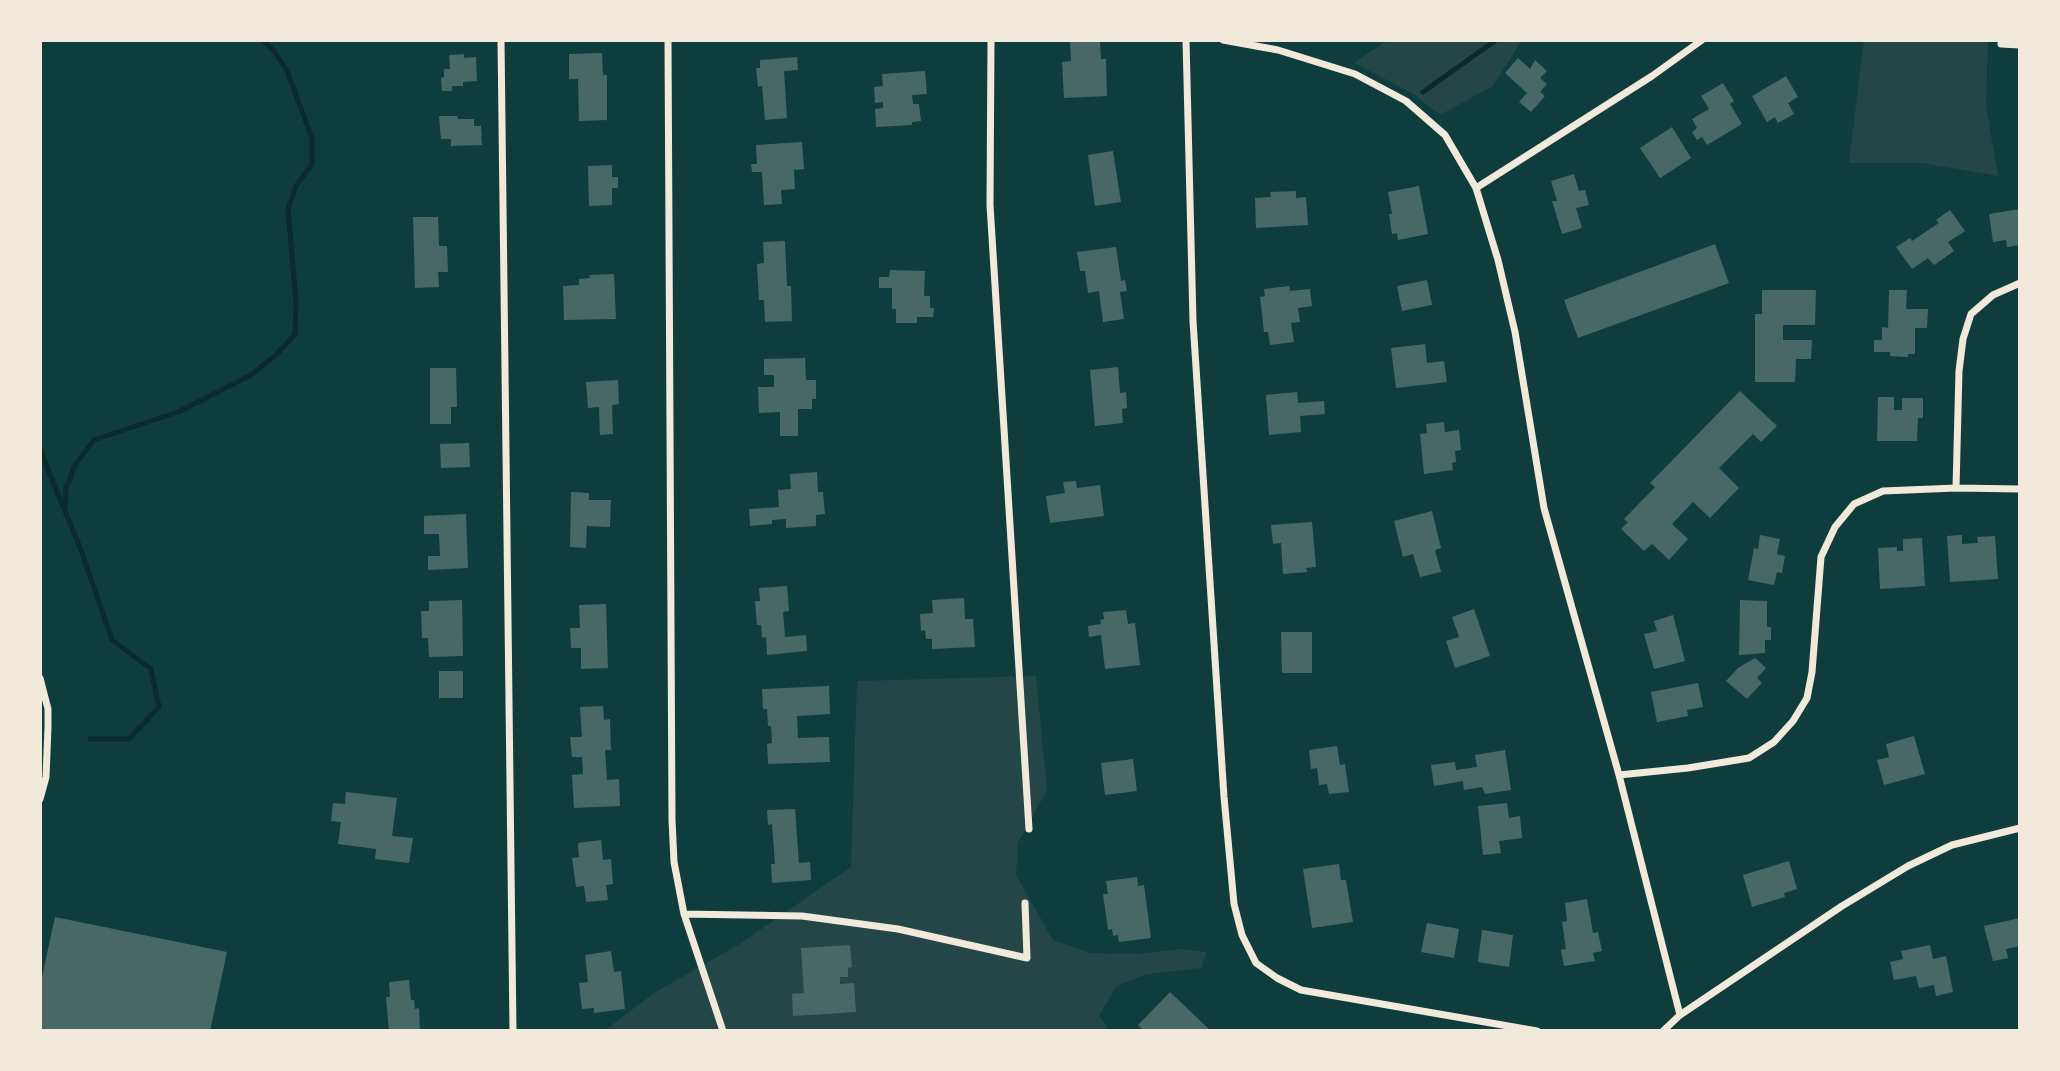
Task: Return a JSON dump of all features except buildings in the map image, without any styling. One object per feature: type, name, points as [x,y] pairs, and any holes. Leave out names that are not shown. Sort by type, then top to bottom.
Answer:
[{"type":"street","points":[[500,40],[513,1031]]},
{"type":"street","points":[[668,40],[674,862],[684,914],[723,1031]]},
{"type":"street","points":[[991,40],[990,205],[1029,828]]},
{"type":"street","points":[[1186,40],[1193,321],[1224,797],[1234,904],[1242,935],[1256,962],[1277,978],[1301,990],[1538,1031]]},
{"type":"street","points":[[1223,40],[1278,50],[1355,74],[1406,101],[1445,135],[1476,188],[1498,260],[1515,332],[1544,508],[1619,775],[1680,1015]]},
{"type":"street","points":[[1476,188],[1652,76],[1702,40]]},
{"type":"street","points":[[2001,44],[2020,45]]},
{"type":"street","points":[[1956,488],[1959,371],[1963,339],[1971,314],[1993,295],[2020,283]]},
{"type":"street","points":[[1619,775],[1749,758],[1774,742],[1793,721],[1807,698],[1812,672],[1821,557],[1835,527],[1854,504],[1883,491],[2020,489]]},
{"type":"street","points":[[40,678],[48,709],[48,727],[46,777],[40,799]]},
{"type":"street","points":[[1663,1031],[1680,1015],[1842,906],[1908,866],[1952,845],[2020,828]]},
{"type":"street","points":[[684,914],[802,916],[898,929],[1027,958],[1025,903]]},
{"type":"shaded area","points":[[1388,40],[1522,40],[1493,86],[1440,115],[1412,93],[1354,63]]},
{"type":"shaded area","points":[[1864,40],[1988,40],[1986,106],[1998,176],[1923,163],[1849,163]]},
{"type":"shaded area","points":[[1036,676],[1047,790],[1018,843],[1016,875],[1053,940],[1090,953],[1136,954],[1181,949],[1206,952],[1202,968],[1146,974],[1117,986],[1099,1015],[1109,1031],[604,1031],[654,993],[738,945],[851,867],[857,681]]},
{"type":"waterway","points":[[65,510],[66,488],[75,465],[94,440],[178,412],[251,375],[276,355],[295,334],[296,302],[288,209],[296,186],[312,164],[312,138],[287,71],[263,40]]},
{"type":"waterway","points":[[1423,92],[1496,40]]},
{"type":"waterway","points":[[40,450],[81,550],[112,640],[151,669],[159,707],[129,739],[90,739]]}]
